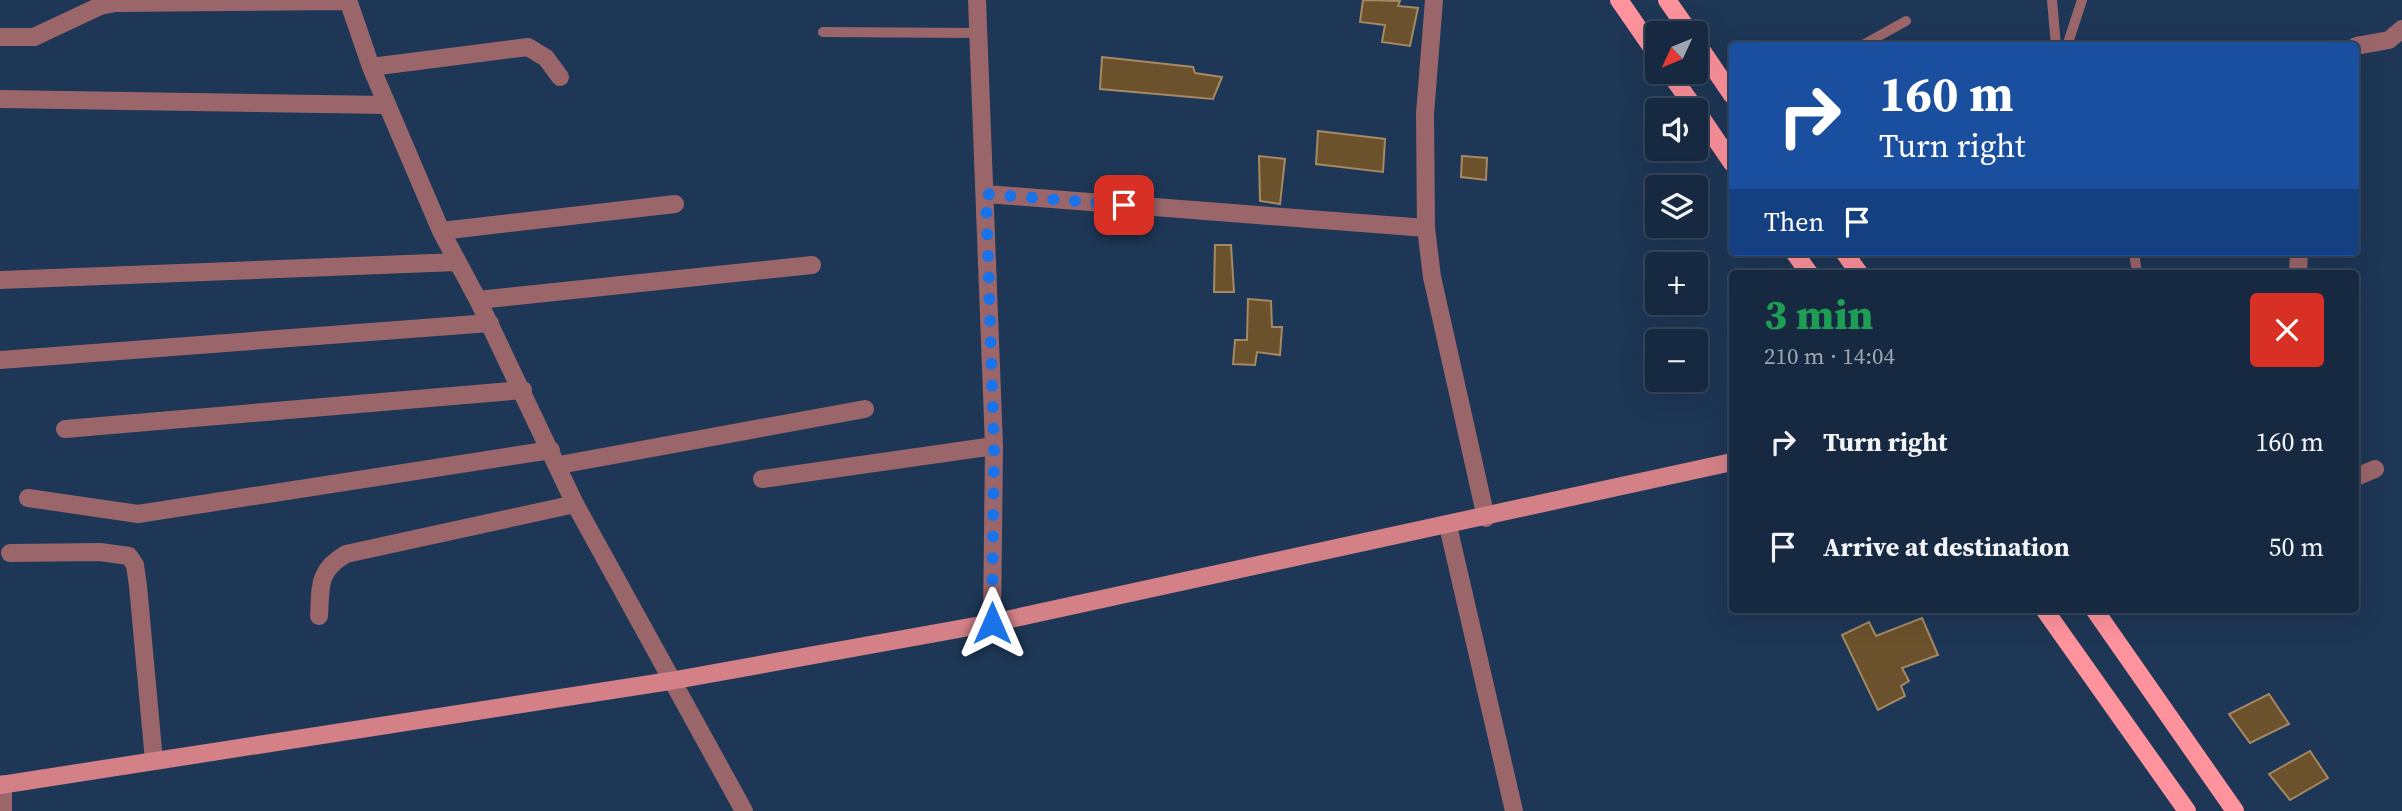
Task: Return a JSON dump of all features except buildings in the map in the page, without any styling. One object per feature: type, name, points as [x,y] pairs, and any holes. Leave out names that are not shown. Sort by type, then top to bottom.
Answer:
[{"type":"main road","points":[[1619,0],[1645,38]]},
{"type":"main road","points":[[1667,0],[1682,21]]},
{"type":"main road","points":[[1708,60],[1729,91]]},
{"type":"main road","points":[[1708,128],[1729,159]]},
{"type":"main road","points":[[2047,613],[2187,811]]},
{"type":"main road","points":[[2097,613],[2235,811]]},
{"type":"street","points":[[0,37],[34,37],[100,6],[115,3],[348,0],[371,67],[440,231],[490,323],[575,503],[670,681],[743,810],[724,811]]},
{"type":"street","points":[[977,0],[994,446],[992,623]]},
{"type":"street","points":[[1434,0],[1425,114],[1426,228],[1432,276],[1486,518]]},
{"type":"street","points":[[2359,45],[2389,40],[2402,29]]},
{"type":"street","points":[[371,67],[528,47],[546,58],[559,77]]},
{"type":"street","points":[[0,99],[387,105]]},
{"type":"street","points":[[986,194],[1426,228]]},
{"type":"street","points":[[440,231],[675,204]]},
{"type":"street","points":[[0,280],[457,262]]},
{"type":"street","points":[[478,300],[812,265]]},
{"type":"street","points":[[0,360],[490,323]]},
{"type":"street","points":[[65,429],[523,390]]},
{"type":"street","points":[[28,498],[138,514],[555,458],[865,409]]},
{"type":"street","points":[[762,479],[994,446]]},
{"type":"street","points":[[3,811],[1,784],[670,681],[992,623],[1486,518],[1729,463]]},
{"type":"street","points":[[2359,476],[2375,469]]},
{"type":"street","points":[[319,616],[322,576],[328,567],[346,554],[575,503]]},
{"type":"street","points":[[1448,526],[1514,811]]},
{"type":"street","points":[[10,553],[118,552],[129,556],[135,565],[138,586],[153,761]]},
{"type":"lane","points":[[2052,0],[2056,42]]},
{"type":"lane","points":[[2068,42],[2082,0]]},
{"type":"lane","points":[[1868,42],[1906,21]]},
{"type":"lane","points":[[823,32],[979,33]]},
{"type":"route","points":[[992,623],[994,446],[986,194],[1124,205]]}]
